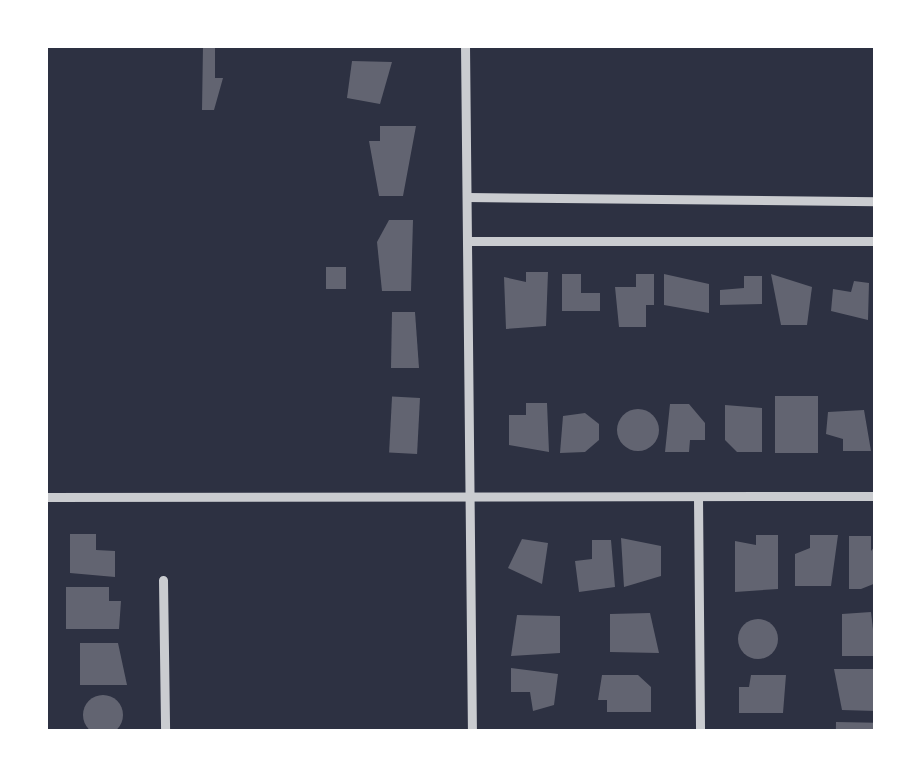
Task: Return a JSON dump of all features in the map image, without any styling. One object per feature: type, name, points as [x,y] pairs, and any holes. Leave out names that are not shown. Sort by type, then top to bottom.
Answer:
[{"type":"street","points":[[465,45],[472,732]]},
{"type":"street","points":[[467,198],[876,200]]},
{"type":"street","points":[[468,241],[876,241]]},
{"type":"street","points":[[45,497],[876,496]]},
{"type":"street","points":[[698,497],[700,732]]},
{"type":"street","points":[[163,580],[165,732]]},
{"type":"building","points":[[203,45],[215,45],[215,78],[223,78],[214,110],[202,110]]},
{"type":"building","points":[[352,61],[392,62],[380,104],[347,98]]},
{"type":"building","points":[[380,126],[416,126],[403,196],[379,196],[369,141],[380,141]]},
{"type":"building","points":[[389,220],[413,220],[411,291],[382,291],[377,242]]},
{"type":"building","points":[[326,267],[346,267],[346,289],[326,289]]},
{"type":"building","points":[[526,272],[548,272],[546,326],[506,329],[504,277],[526,282]]},
{"type":"building","points":[[562,274],[581,274],[581,293],[600,293],[600,311],[562,311]]},
{"type":"building","points":[[636,274],[654,274],[654,305],[646,305],[646,327],[619,327],[615,287],[636,287]]},
{"type":"building","points":[[664,274],[709,284],[709,313],[664,305]]},
{"type":"building","points":[[771,274],[812,287],[807,325],[781,325]]},
{"type":"building","points":[[744,276],[762,276],[762,304],[720,305],[720,290],[744,288]]},
{"type":"building","points":[[854,281],[869,283],[868,320],[831,311],[833,289],[851,292]]},
{"type":"building","points":[[392,312],[415,312],[419,368],[391,368]]},
{"type":"building","points":[[775,396],[818,396],[818,453],[775,453]]},
{"type":"building","points":[[392,397],[420,398],[417,454],[389,452]]},
{"type":"building","points":[[526,403],[547,403],[549,452],[509,445],[509,415],[526,415]]},
{"type":"building","points":[[670,404],[689,404],[705,423],[705,440],[690,440],[689,452],[665,452]]},
{"type":"building","points":[[725,405],[762,408],[762,452],[737,452],[725,440]]},
{"type":"building","points":[[638,409],[653,415],[659,430],[653,445],[638,451],[623,445],[617,430],[623,415]]},
{"type":"building","points":[[864,410],[871,451],[843,451],[843,439],[826,434],[828,412]]},
{"type":"building","points":[[585,413],[599,424],[599,440],[585,452],[560,453],[563,416]]},
{"type":"building","points":[[70,534],[96,534],[96,550],[115,551],[115,577],[70,573]]},
{"type":"building","points":[[756,535],[778,535],[778,589],[735,592],[735,541],[756,545]]},
{"type":"building","points":[[810,535],[838,535],[831,586],[795,586],[795,554],[810,548]]},
{"type":"building","points":[[849,536],[871,536],[871,551],[876,545],[876,583],[861,589],[849,589]]},
{"type":"building","points":[[621,538],[661,546],[661,576],[624,587]]},
{"type":"building","points":[[522,539],[548,543],[542,584],[508,568]]},
{"type":"building","points":[[592,540],[611,540],[615,587],[579,592],[575,561],[592,559]]},
{"type":"building","points":[[66,587],[109,587],[109,601],[121,601],[119,629],[66,629]]},
{"type":"building","points":[[871,612],[876,656],[842,656],[842,614]]},
{"type":"building","points":[[650,613],[659,653],[610,652],[610,614]]},
{"type":"building","points":[[517,615],[560,616],[560,653],[511,656]]},
{"type":"building","points":[[758,619],[772,625],[778,639],[772,653],[758,659],[744,653],[738,639],[744,625]]},
{"type":"building","points":[[80,643],[118,643],[127,685],[80,685]]},
{"type":"building","points":[[511,668],[558,674],[554,705],[533,711],[530,692],[511,692]]},
{"type":"building","points":[[834,669],[876,669],[876,711],[842,710]]},
{"type":"building","points":[[602,675],[638,675],[651,687],[651,712],[607,712],[607,700],[598,700]]},
{"type":"building","points":[[751,675],[786,675],[783,713],[739,713],[739,687],[749,687]]},
{"type":"building","points":[[103,695],[117,701],[123,715],[117,729],[103,735],[89,729],[83,715],[89,701]]},
{"type":"building","points":[[836,722],[876,723],[876,732],[836,732]]}]
